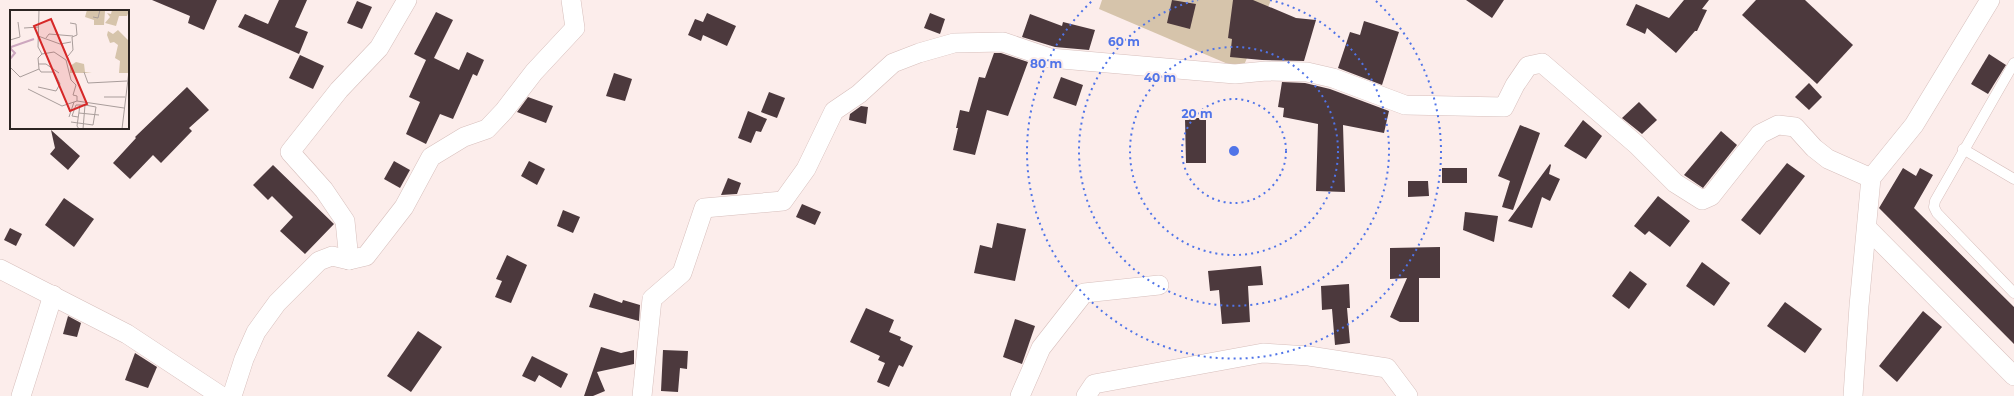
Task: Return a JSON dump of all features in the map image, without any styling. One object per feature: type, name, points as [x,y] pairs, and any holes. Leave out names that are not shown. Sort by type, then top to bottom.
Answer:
[{"type":"street","points":[[349,260],[345,221],[324,190],[290,152],[339,90],[379,48],[407,0]]},
{"type":"street","points":[[232,396],[244,359],[256,332],[276,303],[319,261],[332,256],[349,260],[366,256],[404,207],[431,157],[464,137],[487,129],[504,111],[534,72],[575,28],[571,0]]},
{"type":"street","points":[[1853,396],[1871,178],[1914,125],[1990,0]]},
{"type":"street","points":[[642,396],[652,299],[682,273],[704,208],[783,202],[806,169],[834,111],[859,94],[894,63],[919,53],[954,43],[1003,42],[1050,58],[1235,74],[1266,71],[1307,72],[1333,78],[1405,105],[1504,107],[1515,85],[1528,66],[1542,63],[1638,145],[1675,183],[1702,200],[1711,196],[1760,134],[1778,125],[1795,127],[1814,148],[1828,159],[1871,178]]},
{"type":"street","points":[[1867,228],[2014,376]]},
{"type":"street","points":[[0,269],[52,295],[84,314],[127,334],[221,396]]},
{"type":"street","points":[[1020,396],[1041,348],[1084,293],[1159,285]]},
{"type":"street","points":[[21,396],[52,295]]},
{"type":"street","points":[[1086,396],[1094,384],[1263,353],[1309,356],[1387,368],[1408,396]]},
{"type":"lane","points":[[2014,63],[1963,149],[1935,201],[1934,207],[1937,213],[2014,292]]},
{"type":"lane","points":[[1963,149],[2014,179]]},
{"type":"shaded area","points":[[1102,0],[1271,0],[1242,70],[1099,9]]},
{"type":"building","points":[[152,0],[217,0],[204,30],[188,23],[190,16]]},
{"type":"building","points":[[279,0],[307,0],[295,27],[308,32],[299,54],[238,27],[245,14],[268,24]]},
{"type":"building","points":[[1172,0],[1196,4],[1190,29],[1167,23]]},
{"type":"building","points":[[1233,0],[1253,0],[1296,18],[1316,20],[1304,61],[1262,60],[1230,57],[1232,39],[1228,38]]},
{"type":"building","points":[[1466,0],[1504,0],[1492,18]]},
{"type":"building","points":[[1684,0],[1709,0],[1702,9],[1707,10],[1697,31],[1695,31],[1676,53],[1647,28],[1645,34],[1626,25],[1636,4],[1669,18]]},
{"type":"building","points":[[1756,0],[1805,0],[1853,45],[1817,84],[1742,15]]},
{"type":"building","points":[[357,1],[372,7],[362,29],[347,23]]},
{"type":"building","points":[[436,12],[453,20],[434,58],[459,70],[467,52],[484,60],[477,76],[473,74],[453,119],[440,114],[426,144],[406,134],[420,102],[409,97],[426,60],[414,54]]},
{"type":"building","points":[[707,13],[736,26],[727,46],[703,35],[701,41],[688,35],[695,19],[703,22]]},
{"type":"building","points":[[930,13],[945,19],[940,34],[924,28]]},
{"type":"building","points":[[1030,14],[1062,26],[1063,22],[1095,30],[1089,50],[1055,47],[1022,37]]},
{"type":"building","points":[[1364,21],[1399,32],[1382,85],[1338,68],[1350,32],[1360,35]]},
{"type":"building","points":[[994,53],[1001,53],[1028,62],[1008,116],[987,110],[975,155],[953,150],[960,110],[969,112],[979,77],[985,78]]},
{"type":"building","points":[[1989,54],[2006,65],[1988,94],[1971,84]]},
{"type":"building","points":[[300,55],[324,66],[313,89],[289,78]]},
{"type":"building","points":[[614,73],[632,79],[625,101],[606,96]]},
{"type":"building","points":[[1061,77],[1083,85],[1076,106],[1053,98]]},
{"type":"building","points":[[1282,82],[1305,83],[1330,89],[1389,111],[1384,133],[1343,125],[1345,192],[1316,191],[1318,124],[1283,117],[1284,108],[1278,107]]},
{"type":"building","points":[[1809,83],[1822,97],[1809,110],[1795,97]]},
{"type":"building","points":[[187,87],[209,110],[189,128],[192,131],[161,163],[153,155],[130,179],[113,163],[136,138],[135,137]]},
{"type":"building","points":[[769,92],[785,98],[777,118],[761,112]]},
{"type":"building","points":[[528,97],[553,106],[546,123],[517,112]]},
{"type":"building","points":[[1639,102],[1657,120],[1642,134],[1622,118]]},
{"type":"building","points":[[861,106],[868,107],[866,124],[849,120],[850,114]]},
{"type":"building","points":[[748,111],[767,119],[761,132],[756,131],[751,143],[738,138]]},
{"type":"building","points":[[1185,118],[1206,118],[1206,163],[1186,163]]},
{"type":"building","points":[[1583,120],[1602,136],[1586,159],[1564,146]]},
{"type":"building","points":[[1520,125],[1540,133],[1513,210],[1502,207],[1510,181],[1498,176]]},
{"type":"building","points":[[51,130],[80,156],[68,170],[50,154],[55,148]]},
{"type":"building","points":[[1721,131],[1737,145],[1703,188],[1684,175]]},
{"type":"building","points":[[394,161],[410,170],[400,188],[384,179]]},
{"type":"building","points":[[529,161],[545,169],[537,185],[521,176]]},
{"type":"building","points":[[1787,163],[1805,176],[1760,235],[1741,220]]},
{"type":"building","points":[[1550,164],[1549,174],[1560,179],[1550,201],[1542,197],[1532,228],[1508,221]]},
{"type":"building","points":[[273,165],[334,224],[305,254],[280,231],[293,217],[272,196],[268,200],[253,185]]},
{"type":"building","points":[[1442,168],[1467,168],[1467,183],[1442,183]]},
{"type":"building","points":[[1903,168],[1916,176],[1920,168],[1933,175],[1914,208],[2014,307],[2014,344],[1879,208]]},
{"type":"building","points":[[728,178],[741,183],[737,194],[721,195]]},
{"type":"building","points":[[1408,181],[1428,181],[1429,196],[1408,197]]},
{"type":"building","points":[[1658,196],[1690,221],[1670,247],[1649,231],[1645,235],[1634,226]]},
{"type":"building","points":[[64,198],[94,219],[74,247],[45,225]]},
{"type":"building","points":[[802,204],[821,212],[815,225],[796,217]]},
{"type":"building","points":[[563,210],[580,217],[573,233],[557,226]]},
{"type":"building","points":[[1465,212],[1498,216],[1494,242],[1463,230]]},
{"type":"building","points":[[997,223],[1026,229],[1015,281],[974,273],[980,245],[992,248]]},
{"type":"building","points":[[10,228],[22,234],[16,246],[4,240]]},
{"type":"building","points":[[1440,247],[1440,278],[1419,278],[1419,322],[1400,322],[1390,317],[1407,278],[1390,279],[1390,248]]},
{"type":"building","points":[[507,255],[527,265],[511,303],[495,297],[502,281],[496,279]]},
{"type":"building","points":[[1702,262],[1730,283],[1714,306],[1686,286]]},
{"type":"building","points":[[1261,266],[1263,285],[1248,286],[1250,322],[1222,324],[1219,290],[1210,291],[1208,271]]},
{"type":"building","points":[[1630,271],[1647,284],[1629,309],[1612,296]]},
{"type":"building","points":[[1349,284],[1350,308],[1347,308],[1350,343],[1335,345],[1332,309],[1322,310],[1321,286]]},
{"type":"building","points":[[594,293],[622,303],[623,300],[640,305],[639,321],[589,307]]},
{"type":"building","points":[[1785,302],[1822,329],[1805,353],[1767,326]]},
{"type":"building","points":[[866,308],[894,320],[889,332],[901,337],[900,340],[913,346],[903,367],[899,365],[889,387],[877,382],[885,363],[878,360],[880,356],[850,342]]},
{"type":"building","points":[[1923,311],[1942,327],[1897,382],[1879,366]]},
{"type":"building","points":[[68,316],[81,323],[77,337],[63,334]]},
{"type":"building","points":[[1015,319],[1035,326],[1022,364],[1003,357]]},
{"type":"building","points":[[418,331],[442,347],[411,392],[387,376]]},
{"type":"building","points":[[601,347],[621,353],[634,350],[634,364],[597,372],[605,391],[593,396],[584,396]]},
{"type":"building","points":[[663,350],[688,351],[687,369],[680,368],[678,392],[661,391]]},
{"type":"building","points":[[135,353],[157,367],[148,388],[125,380]]},
{"type":"building","points":[[532,356],[568,374],[561,388],[539,375],[535,382],[522,376]]}]
